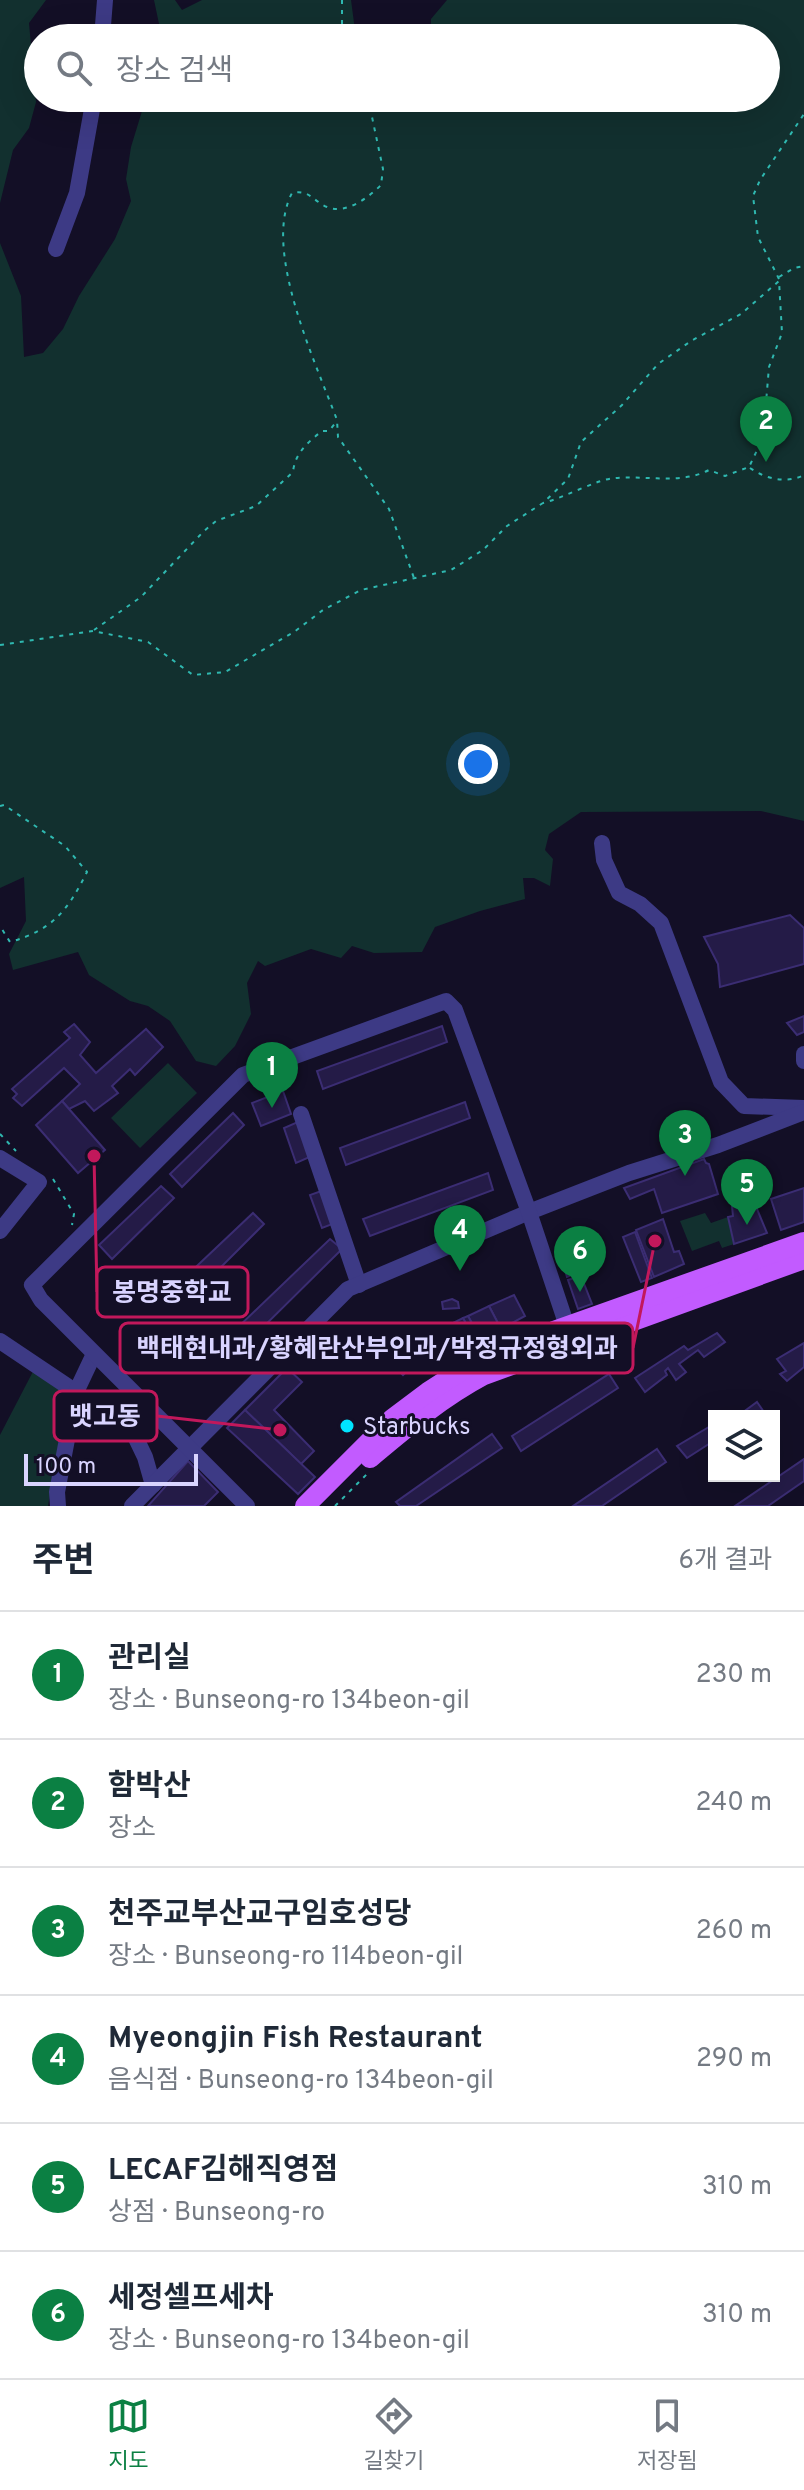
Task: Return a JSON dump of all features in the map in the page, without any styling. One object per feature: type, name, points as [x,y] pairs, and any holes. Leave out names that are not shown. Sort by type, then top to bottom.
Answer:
[{"type":"main road","points":[[305,1506],[392,1419],[470,1365],[567,1326],[804,1242]]},
{"type":"main road","points":[[322,1506],[358,1469],[425,1411],[484,1375],[804,1259]]},
{"type":"street","points":[[103,24],[105,0]]},
{"type":"street","points":[[56,249],[77,193],[91,112]]},
{"type":"street","points":[[602,843],[604,860],[619,893],[640,904],[661,923],[721,1082],[744,1106],[804,1110]]},
{"type":"street","points":[[247,1506],[41,1300],[32,1285],[243,1075],[446,1001],[455,1010],[567,1326]]},
{"type":"street","points":[[804,1054],[804,1061]]},
{"type":"street","points":[[132,1506],[348,1289],[529,1212],[629,1173],[718,1145],[804,1110]]},
{"type":"street","points":[[301,1114],[359,1285]]},
{"type":"street","points":[[0,1158],[39,1182],[0,1231]]},
{"type":"street","points":[[0,1341],[76,1392],[86,1403],[132,1430],[145,1457],[153,1485]]},
{"type":"street","points":[[58,1506],[57,1492],[76,1392],[94,1354]]},
{"type":"path","points":[[342,0],[342,24]]},
{"type":"path","points":[[371,112],[383,169],[381,185],[361,201],[335,209],[308,193],[292,193],[287,205],[283,256],[297,316],[337,420],[338,437],[389,509],[414,579]]},
{"type":"path","points":[[543,503],[612,478],[681,477],[699,475],[709,470],[725,476],[749,467],[763,438],[769,367],[782,333],[778,279],[758,237],[753,196],[760,180],[804,114]]},
{"type":"path","points":[[0,645],[93,631],[148,642],[193,675],[225,672],[294,632],[323,610],[361,590],[451,570],[483,550],[507,526],[543,503],[568,479],[581,442],[622,405],[658,364],[691,341],[741,314],[778,279],[794,268],[804,266]]},
{"type":"path","points":[[93,631],[141,597],[216,521],[256,506],[293,472],[305,444],[322,431],[329,431],[337,420]]},
{"type":"path","points":[[749,467],[786,481],[804,475]]},
{"type":"path","points":[[0,806],[4,805],[65,846],[87,872],[71,903],[44,929],[10,942],[0,926]]},
{"type":"path","points":[[335,1506],[374,1467]]},
{"type":"green space","points":[[0,0],[46,0],[29,24],[24,24],[24,112],[33,112],[29,128],[13,150],[0,203]]},
{"type":"green space","points":[[154,0],[175,0],[182,10],[202,0],[351,0],[354,24],[159,24]]},
{"type":"green space","points":[[447,0],[804,0],[804,821],[761,811],[581,812],[549,834],[545,850],[553,859],[550,886],[534,878],[523,878],[525,899],[435,927],[422,952],[374,953],[352,946],[341,958],[311,949],[265,966],[258,961],[247,983],[251,1014],[235,1046],[216,1066],[196,1061],[170,1021],[89,975],[78,952],[13,970],[9,954],[26,921],[24,877],[0,888],[0,243],[21,296],[24,357],[43,353],[63,329],[79,296],[115,239],[131,201],[126,179],[131,147],[142,112],[780,112],[780,24],[431,24],[431,19]]},
{"type":"green space","points":[[168,1063],[197,1093],[140,1148],[111,1118]]},
{"type":"green space","points":[[705,1213],[711,1223],[728,1217],[734,1244],[722,1248],[719,1241],[692,1251],[680,1221]]},
{"type":"green space","points":[[39,1360],[69,1383],[48,1506],[0,1506],[0,1435]]},
{"type":"building","points":[[790,915],[804,928],[804,964],[720,987],[718,964],[704,937]]},
{"type":"building","points":[[804,1016],[804,1032],[797,1035],[787,1023]]},
{"type":"building","points":[[74,1024],[90,1042],[80,1055],[96,1073],[146,1029],[163,1047],[135,1075],[130,1069],[112,1086],[118,1093],[94,1111],[85,1101],[69,1109],[62,1101],[80,1084],[64,1068],[22,1106],[13,1098],[17,1094],[12,1089],[70,1038],[64,1032]]},
{"type":"building","points":[[442,1026],[447,1042],[323,1089],[317,1071]]},
{"type":"building","points":[[283,1091],[291,1114],[261,1126],[252,1103]]},
{"type":"building","points":[[62,1101],[105,1150],[78,1173],[36,1125]]},
{"type":"building","points":[[465,1102],[470,1118],[346,1165],[340,1148]]},
{"type":"building","points":[[233,1113],[244,1125],[182,1187],[170,1174]]},
{"type":"building","points":[[300,1121],[312,1156],[296,1163],[284,1128]]},
{"type":"building","points":[[704,1159],[709,1164],[718,1194],[662,1213],[654,1189],[630,1199],[624,1188]]},
{"type":"building","points":[[488,1173],[493,1190],[370,1236],[363,1219]]},
{"type":"building","points":[[161,1186],[174,1198],[112,1259],[99,1245]]},
{"type":"building","points":[[804,1188],[804,1222],[781,1230],[771,1199]]},
{"type":"building","points":[[324,1190],[335,1223],[322,1228],[310,1195]]},
{"type":"building","points":[[752,1197],[767,1233],[734,1244],[728,1217],[733,1216],[732,1206]]},
{"type":"building","points":[[253,1213],[264,1224],[177,1311],[163,1298]]},
{"type":"building","points":[[663,1219],[674,1252],[679,1251],[684,1264],[654,1277],[636,1230]]},
{"type":"building","points":[[635,1232],[652,1278],[641,1282],[623,1237]]},
{"type":"building","points":[[330,1239],[342,1249],[247,1343],[234,1331]]},
{"type":"building","points":[[577,1251],[584,1270],[567,1277],[561,1257]]},
{"type":"building","points":[[581,1276],[592,1304],[578,1309],[568,1280]]},
{"type":"building","points":[[514,1295],[525,1316],[501,1329],[489,1306]]},
{"type":"building","points":[[452,1299],[458,1302],[459,1308],[443,1309],[442,1302]]},
{"type":"building","points":[[489,1306],[501,1329],[481,1340],[468,1316]]},
{"type":"building","points":[[468,1316],[481,1340],[476,1342],[463,1318]]},
{"type":"building","points":[[463,1318],[476,1342],[466,1347],[453,1323]]},
{"type":"building","points":[[453,1323],[466,1347],[458,1352],[444,1327]]},
{"type":"building","points":[[717,1333],[725,1342],[704,1357],[698,1350],[679,1364],[686,1372],[676,1380],[668,1368],[665,1371],[667,1375],[645,1392],[635,1378],[684,1346],[688,1350]]},
{"type":"building","points":[[402,1334],[423,1356],[403,1375],[382,1353]]},
{"type":"building","points":[[804,1343],[804,1367],[787,1381],[780,1374],[786,1371],[777,1359]]},
{"type":"building","points":[[287,1368],[302,1382],[274,1410],[314,1451],[301,1464],[245,1410]]},
{"type":"building","points":[[609,1374],[618,1388],[521,1451],[512,1436]]},
{"type":"building","points":[[757,1402],[763,1410],[746,1410]]},
{"type":"building","points":[[245,1410],[315,1477],[298,1494],[227,1428]]},
{"type":"building","points":[[708,1428],[708,1445],[687,1458],[677,1446]]},
{"type":"building","points":[[492,1434],[502,1448],[416,1506],[400,1506],[396,1502]]},
{"type":"building","points":[[657,1449],[666,1462],[602,1506],[573,1506]]},
{"type":"building","points":[[804,1459],[804,1481],[768,1506],[735,1506],[770,1482],[780,1482],[780,1475]]},
{"type":"building","points":[[188,1461],[218,1492],[204,1506],[148,1506]]},
{"type":"place","name":"함박산","points":[[766,462]]},
{"type":"place","name":"관리실","points":[[272,1108]]},
{"type":"place","name":"봉명중학교","points":[[94,1156]]},
{"type":"place","name":"천주교부산교구임호성당","points":[[685,1176]]},
{"type":"place","name":"LECAF김해직영점","points":[[747,1225]]},
{"type":"place","name":"백태현내과/황혜란산부인과/박정규정형외과","points":[[655,1241]]},
{"type":"place","name":"Myeongjin Fish Restaurant","points":[[460,1271]]},
{"type":"place","name":"세정셀프세차","points":[[580,1292]]},
{"type":"place","name":"Starbucks","points":[[347,1426]]},
{"type":"place","name":"뱃고동","points":[[280,1430]]}]
